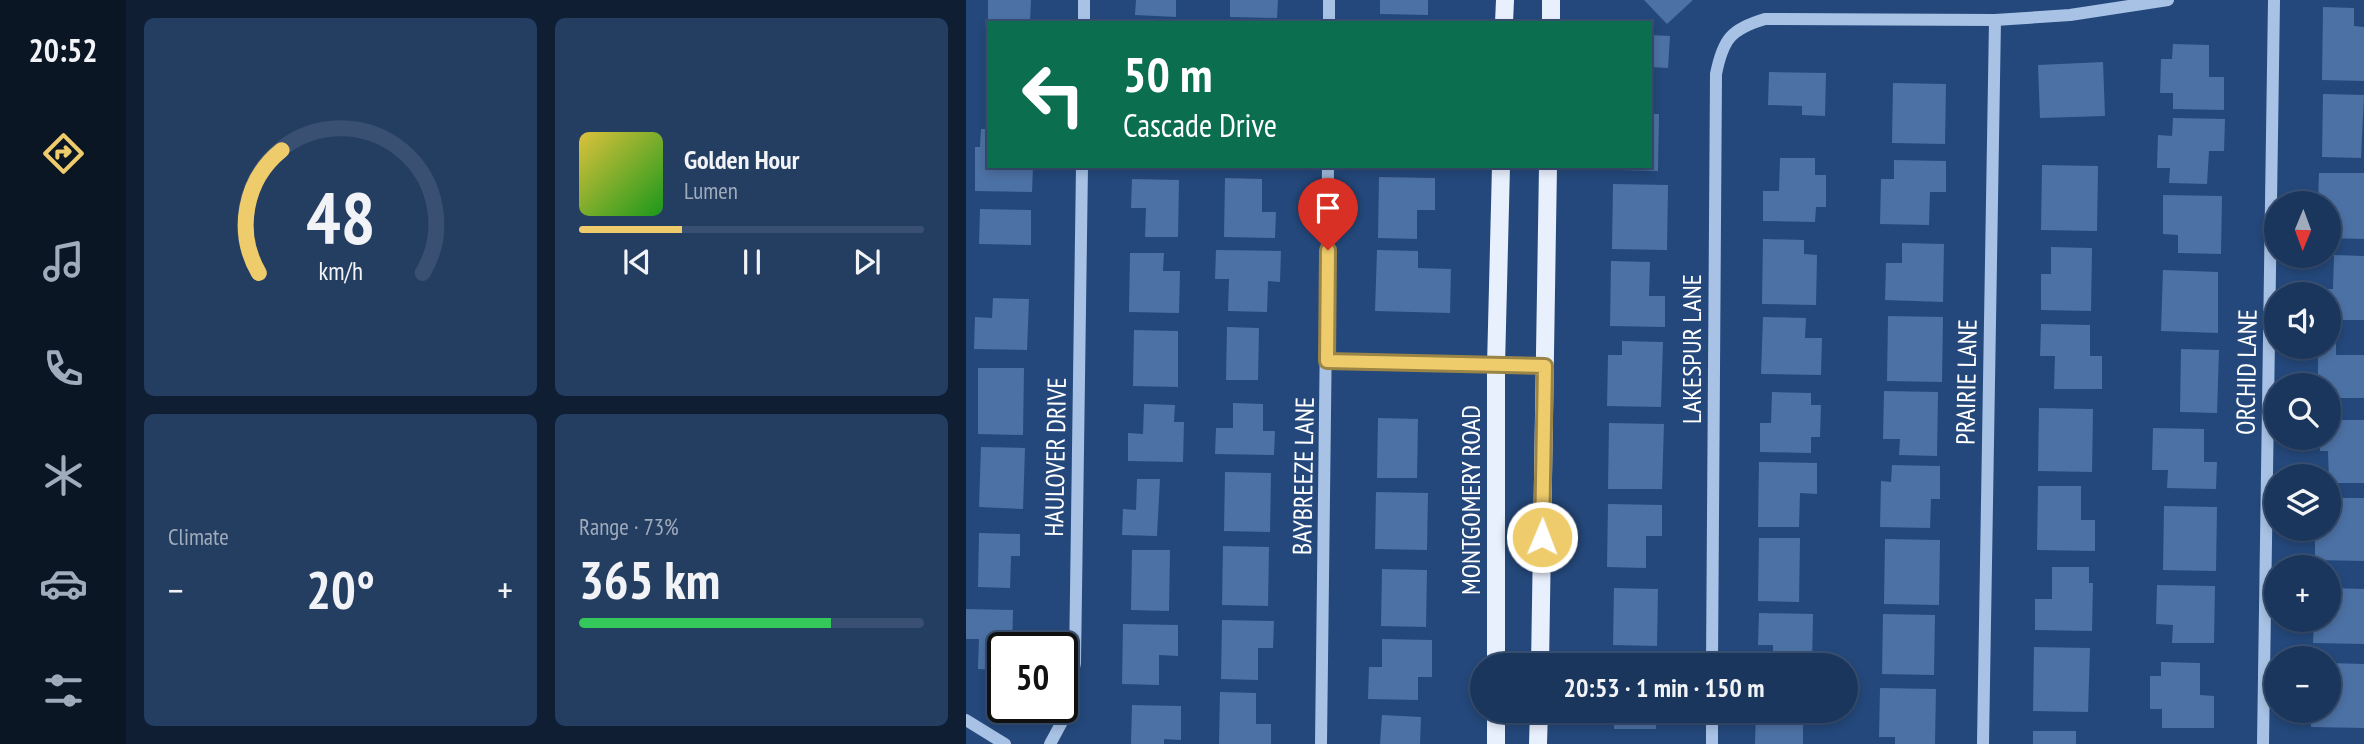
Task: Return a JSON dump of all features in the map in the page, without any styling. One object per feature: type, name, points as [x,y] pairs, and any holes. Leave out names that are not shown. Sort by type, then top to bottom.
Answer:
[{"type":"main road","points":[[1504,21],[1505,0]]},
{"type":"main road","points":[[1551,0],[1551,21]]},
{"type":"main road","name":"MONTGOMERY ROAD","points":[[1496,653],[1496,366],[1501,168]]},
{"type":"main road","points":[[1540,653],[1548,168]]},
{"type":"main road","points":[[1496,723],[1496,744]]},
{"type":"main road","points":[[1538,744],[1539,723]]},
{"type":"street","points":[[1084,0],[1084,21]]},
{"type":"street","points":[[1329,0],[1329,21]]},
{"type":"street","points":[[1995,20],[2070,15],[2168,0]]},
{"type":"street","name":"ORCHID LANE","points":[[2263,744],[2274,0]]},
{"type":"street","name":"LAKESPUR LANE","points":[[1712,653],[1716,74],[1720,52],[1729,37],[1743,26],[1765,19],[1995,20]]},
{"type":"street","name":"PRAIRIE LANE","points":[[1983,744],[1995,20]]},
{"type":"street","name":"HAULOVER DRIVE","points":[[1050,744],[1063,720],[1075,663],[1082,168]]},
{"type":"street","name":"BAYBREEZE LANE","points":[[1321,744],[1328,168]]},
{"type":"street","points":[[1327,361],[1545,366]]},
{"type":"street","points":[[966,720],[1005,744]]},
{"type":"street","points":[[1712,723],[1712,744]]},
{"type":"building","points":[[988,0],[1031,0],[1030,21],[988,21]]},
{"type":"building","points":[[1136,0],[1176,0],[1176,17],[1135,15]]},
{"type":"building","points":[[1230,0],[1278,0],[1277,18],[1230,17]]},
{"type":"building","points":[[1380,0],[1428,0],[1428,15],[1380,14]]},
{"type":"building","points":[[1644,0],[1693,0],[1667,24]]},
{"type":"building","points":[[2323,7],[2354,8],[2354,26],[2364,27],[2364,81],[2322,80]]},
{"type":"building","points":[[1652,35],[1670,36],[1668,68],[1652,67]]},
{"type":"building","points":[[2173,44],[2209,45],[2209,77],[2224,77],[2224,110],[2173,109],[2173,93],[2160,93],[2161,59],[2172,59]]},
{"type":"building","points":[[2103,62],[2105,116],[2040,118],[2038,65]]},
{"type":"building","points":[[1769,72],[1826,73],[1825,116],[1802,115],[1802,106],[1768,105]]},
{"type":"building","points":[[1893,83],[1946,84],[1945,144],[1892,143]]},
{"type":"building","points":[[2323,94],[2364,95],[2361,158],[2322,157]]},
{"type":"building","points":[[1652,114],[1659,114],[1658,171],[1619,170],[1652,168]]},
{"type":"building","points":[[2173,118],[2225,119],[2224,151],[2209,151],[2207,184],[2169,183],[2170,168],[2157,168],[2158,135],[2172,136]]},
{"type":"building","points":[[981,129],[987,129],[987,168],[1033,168],[1032,192],[975,191],[975,147],[980,147]]},
{"type":"building","points":[[1780,158],[1815,158],[1815,175],[1826,175],[1826,207],[1816,207],[1815,222],[1763,221],[1763,191],[1779,191]]},
{"type":"building","points":[[1894,160],[1946,161],[1946,192],[1930,192],[1929,225],[1880,224],[1881,179],[1894,179]]},
{"type":"building","points":[[2042,165],[2098,166],[2097,231],[2041,230]]},
{"type":"building","points":[[2319,173],[2364,173],[2364,239],[2342,238],[2342,191],[2318,191]]},
{"type":"building","points":[[1379,177],[1435,178],[1435,210],[1417,210],[1417,239],[1378,238]]},
{"type":"building","points":[[1225,178],[1262,179],[1262,212],[1276,212],[1275,238],[1224,237]]},
{"type":"building","points":[[1132,179],[1179,180],[1178,237],[1145,237],[1146,208],[1131,208]]},
{"type":"building","points":[[1613,184],[1668,185],[1667,250],[1612,249]]},
{"type":"building","points":[[2163,195],[2222,196],[2221,254],[2178,253],[2178,235],[2163,234]]},
{"type":"building","points":[[980,209],[1031,210],[1031,245],[979,244]]},
{"type":"building","points":[[1763,239],[1804,240],[1804,254],[1817,255],[1816,305],[1762,304]]},
{"type":"building","points":[[1902,243],[1944,244],[1943,302],[1885,300],[1886,263],[1902,263]]},
{"type":"building","points":[[2051,247],[2092,248],[2091,311],[2041,310],[2041,274],[2051,274]]},
{"type":"building","points":[[1216,250],[1281,251],[1280,282],[1268,281],[1267,312],[1228,311],[1229,279],[1215,279]]},
{"type":"building","points":[[1377,250],[1418,251],[1418,268],[1451,269],[1450,313],[1375,311]]},
{"type":"building","points":[[1130,253],[1164,253],[1163,271],[1180,271],[1179,313],[1129,312]]},
{"type":"building","points":[[2342,255],[2364,256],[2364,320],[2341,320],[2341,282],[2333,282],[2334,268],[2342,268]]},
{"type":"building","points":[[1611,261],[1650,262],[1649,296],[1665,296],[1665,327],[1610,326]]},
{"type":"building","points":[[2163,270],[2218,272],[2218,333],[2161,331]]},
{"type":"building","points":[[993,298],[1029,299],[1027,350],[974,349],[975,317],[992,318]]},
{"type":"building","points":[[1888,316],[1943,317],[1942,382],[1887,381]]},
{"type":"building","points":[[1763,317],[1806,318],[1805,338],[1822,338],[1821,375],[1761,374]]},
{"type":"building","points":[[2041,324],[2090,325],[2090,356],[2102,356],[2102,389],[2054,389],[2055,356],[2040,356]]},
{"type":"building","points":[[1227,327],[1259,328],[1258,380],[1226,380]]},
{"type":"building","points":[[1134,330],[1178,331],[1178,387],[1133,386]]},
{"type":"building","points":[[1622,341],[1663,342],[1661,407],[1607,406],[1608,355],[1622,355]]},
{"type":"building","points":[[2181,349],[2219,350],[2217,413],[2180,412]]},
{"type":"building","points":[[2364,355],[2364,398],[2341,398],[2341,373],[2318,373],[2318,359]]},
{"type":"building","points":[[978,368],[1024,368],[1023,435],[978,434]]},
{"type":"building","points":[[1884,391],[1938,392],[1937,456],[1899,455],[1900,439],[1883,439]]},
{"type":"building","points":[[1772,392],[1811,393],[1811,405],[1821,405],[1820,437],[1811,437],[1811,453],[1760,452],[1760,423],[1771,423]]},
{"type":"building","points":[[1233,403],[1263,404],[1263,431],[1275,431],[1274,455],[1215,454],[1216,428],[1233,428]]},
{"type":"building","points":[[1144,404],[1175,405],[1174,422],[1184,422],[1183,462],[1128,461],[1128,433],[1143,434]]},
{"type":"building","points":[[2039,408],[2093,409],[2092,472],[2038,471]]},
{"type":"building","points":[[1378,418],[1418,419],[1417,478],[1377,478]]},
{"type":"building","points":[[2341,420],[2364,420],[2364,483],[2341,483],[2341,464],[2328,464],[2328,451],[2320,451],[2341,450]]},
{"type":"building","points":[[1609,423],[1664,424],[1662,489],[1608,489]]},
{"type":"building","points":[[2153,428],[2204,429],[2204,462],[2217,462],[2216,489],[2167,488],[2168,470],[2152,470]]},
{"type":"building","points":[[981,447],[1025,448],[1023,509],[979,507]]},
{"type":"building","points":[[1759,462],[1817,463],[1817,494],[1800,493],[1799,527],[1758,527]]},
{"type":"building","points":[[1892,465],[1940,466],[1940,499],[1931,499],[1930,528],[1880,527],[1881,481],[1891,482]]},
{"type":"building","points":[[1225,472],[1271,473],[1270,532],[1224,531]]},
{"type":"building","points":[[1137,479],[1160,479],[1157,536],[1122,535],[1123,509],[1136,510]]},
{"type":"building","points":[[2038,486],[2081,486],[2081,520],[2095,520],[2095,551],[2037,550]]},
{"type":"building","points":[[1376,492],[1428,493],[1427,550],[1375,549]]},
{"type":"building","points":[[2341,498],[2364,498],[2364,561],[2341,561],[2341,555],[2315,555],[2315,541],[2341,541]]},
{"type":"building","points":[[1608,504],[1662,505],[1662,536],[1646,536],[1646,568],[1607,567]]},
{"type":"building","points":[[2164,506],[2217,507],[2216,571],[2163,570]]},
{"type":"building","points":[[979,533],[1020,534],[1020,556],[1011,556],[1010,588],[978,587]]},
{"type":"building","points":[[1759,538],[1800,538],[1799,602],[1758,601]]},
{"type":"building","points":[[1885,539],[1940,540],[1939,605],[1884,604]]},
{"type":"building","points":[[1223,546],[1269,547],[1268,606],[1222,605]]},
{"type":"building","points":[[1132,550],[1170,550],[1169,611],[1131,610]]},
{"type":"building","points":[[2052,567],[2089,567],[2089,583],[2093,583],[2092,631],[2035,630],[2035,599],[2052,599]]},
{"type":"building","points":[[1382,569],[1427,570],[1426,627],[1381,626]]},
{"type":"building","points":[[2157,585],[2215,586],[2214,643],[2172,643],[2173,625],[2156,624]]},
{"type":"building","points":[[1614,588],[1658,589],[1657,646],[1613,645]]},
{"type":"building","points":[[2341,588],[2364,589],[2364,644],[2313,643],[2313,632],[2341,632]]},
{"type":"building","points":[[966,609],[1013,610],[1012,632],[987,632],[987,669],[978,669],[979,639],[966,639]]},
{"type":"building","points":[[1759,613],[1813,614],[1812,653],[1773,653],[1773,645],[1758,645]]},
{"type":"building","points":[[1883,614],[1935,615],[1934,675],[1882,674]]},
{"type":"building","points":[[1222,620],[1274,621],[1273,648],[1258,648],[1258,680],[1221,679]]},
{"type":"building","points":[[1123,624],[1178,625],[1178,656],[1159,655],[1159,685],[1122,684]]},
{"type":"building","points":[[1382,639],[1432,640],[1432,677],[1418,677],[1418,700],[1368,699],[1369,667],[1382,667]]},
{"type":"building","points":[[2034,647],[2090,648],[2088,712],[2033,711]]},
{"type":"building","points":[[2161,662],[2200,663],[2200,695],[2214,696],[2214,728],[2162,728],[2162,709],[2150,709],[2150,676],[2161,676]]},
{"type":"building","points":[[2341,663],[2364,664],[2364,728],[2311,727],[2311,723],[2341,723]]},
{"type":"building","points":[[1880,688],[1936,689],[1935,744],[1895,744],[1895,737],[1879,737]]},
{"type":"building","points":[[1220,692],[1256,693],[1256,724],[1271,724],[1271,744],[1219,744]]},
{"type":"building","points":[[1132,705],[1181,706],[1181,740],[1164,739],[1164,744],[1131,744]]},
{"type":"building","points":[[1382,715],[1421,717],[1420,744],[1380,744]]},
{"type":"building","points":[[1614,723],[1656,723],[1656,729],[1614,729]]},
{"type":"building","points":[[1756,723],[1803,723],[1803,744],[1755,744]]},
{"type":"building","points":[[2033,731],[2076,731],[2076,744],[2033,744]]},
{"type":"route","points":[[1328,250],[1327,361],[1545,366],[1542,537]]}]
